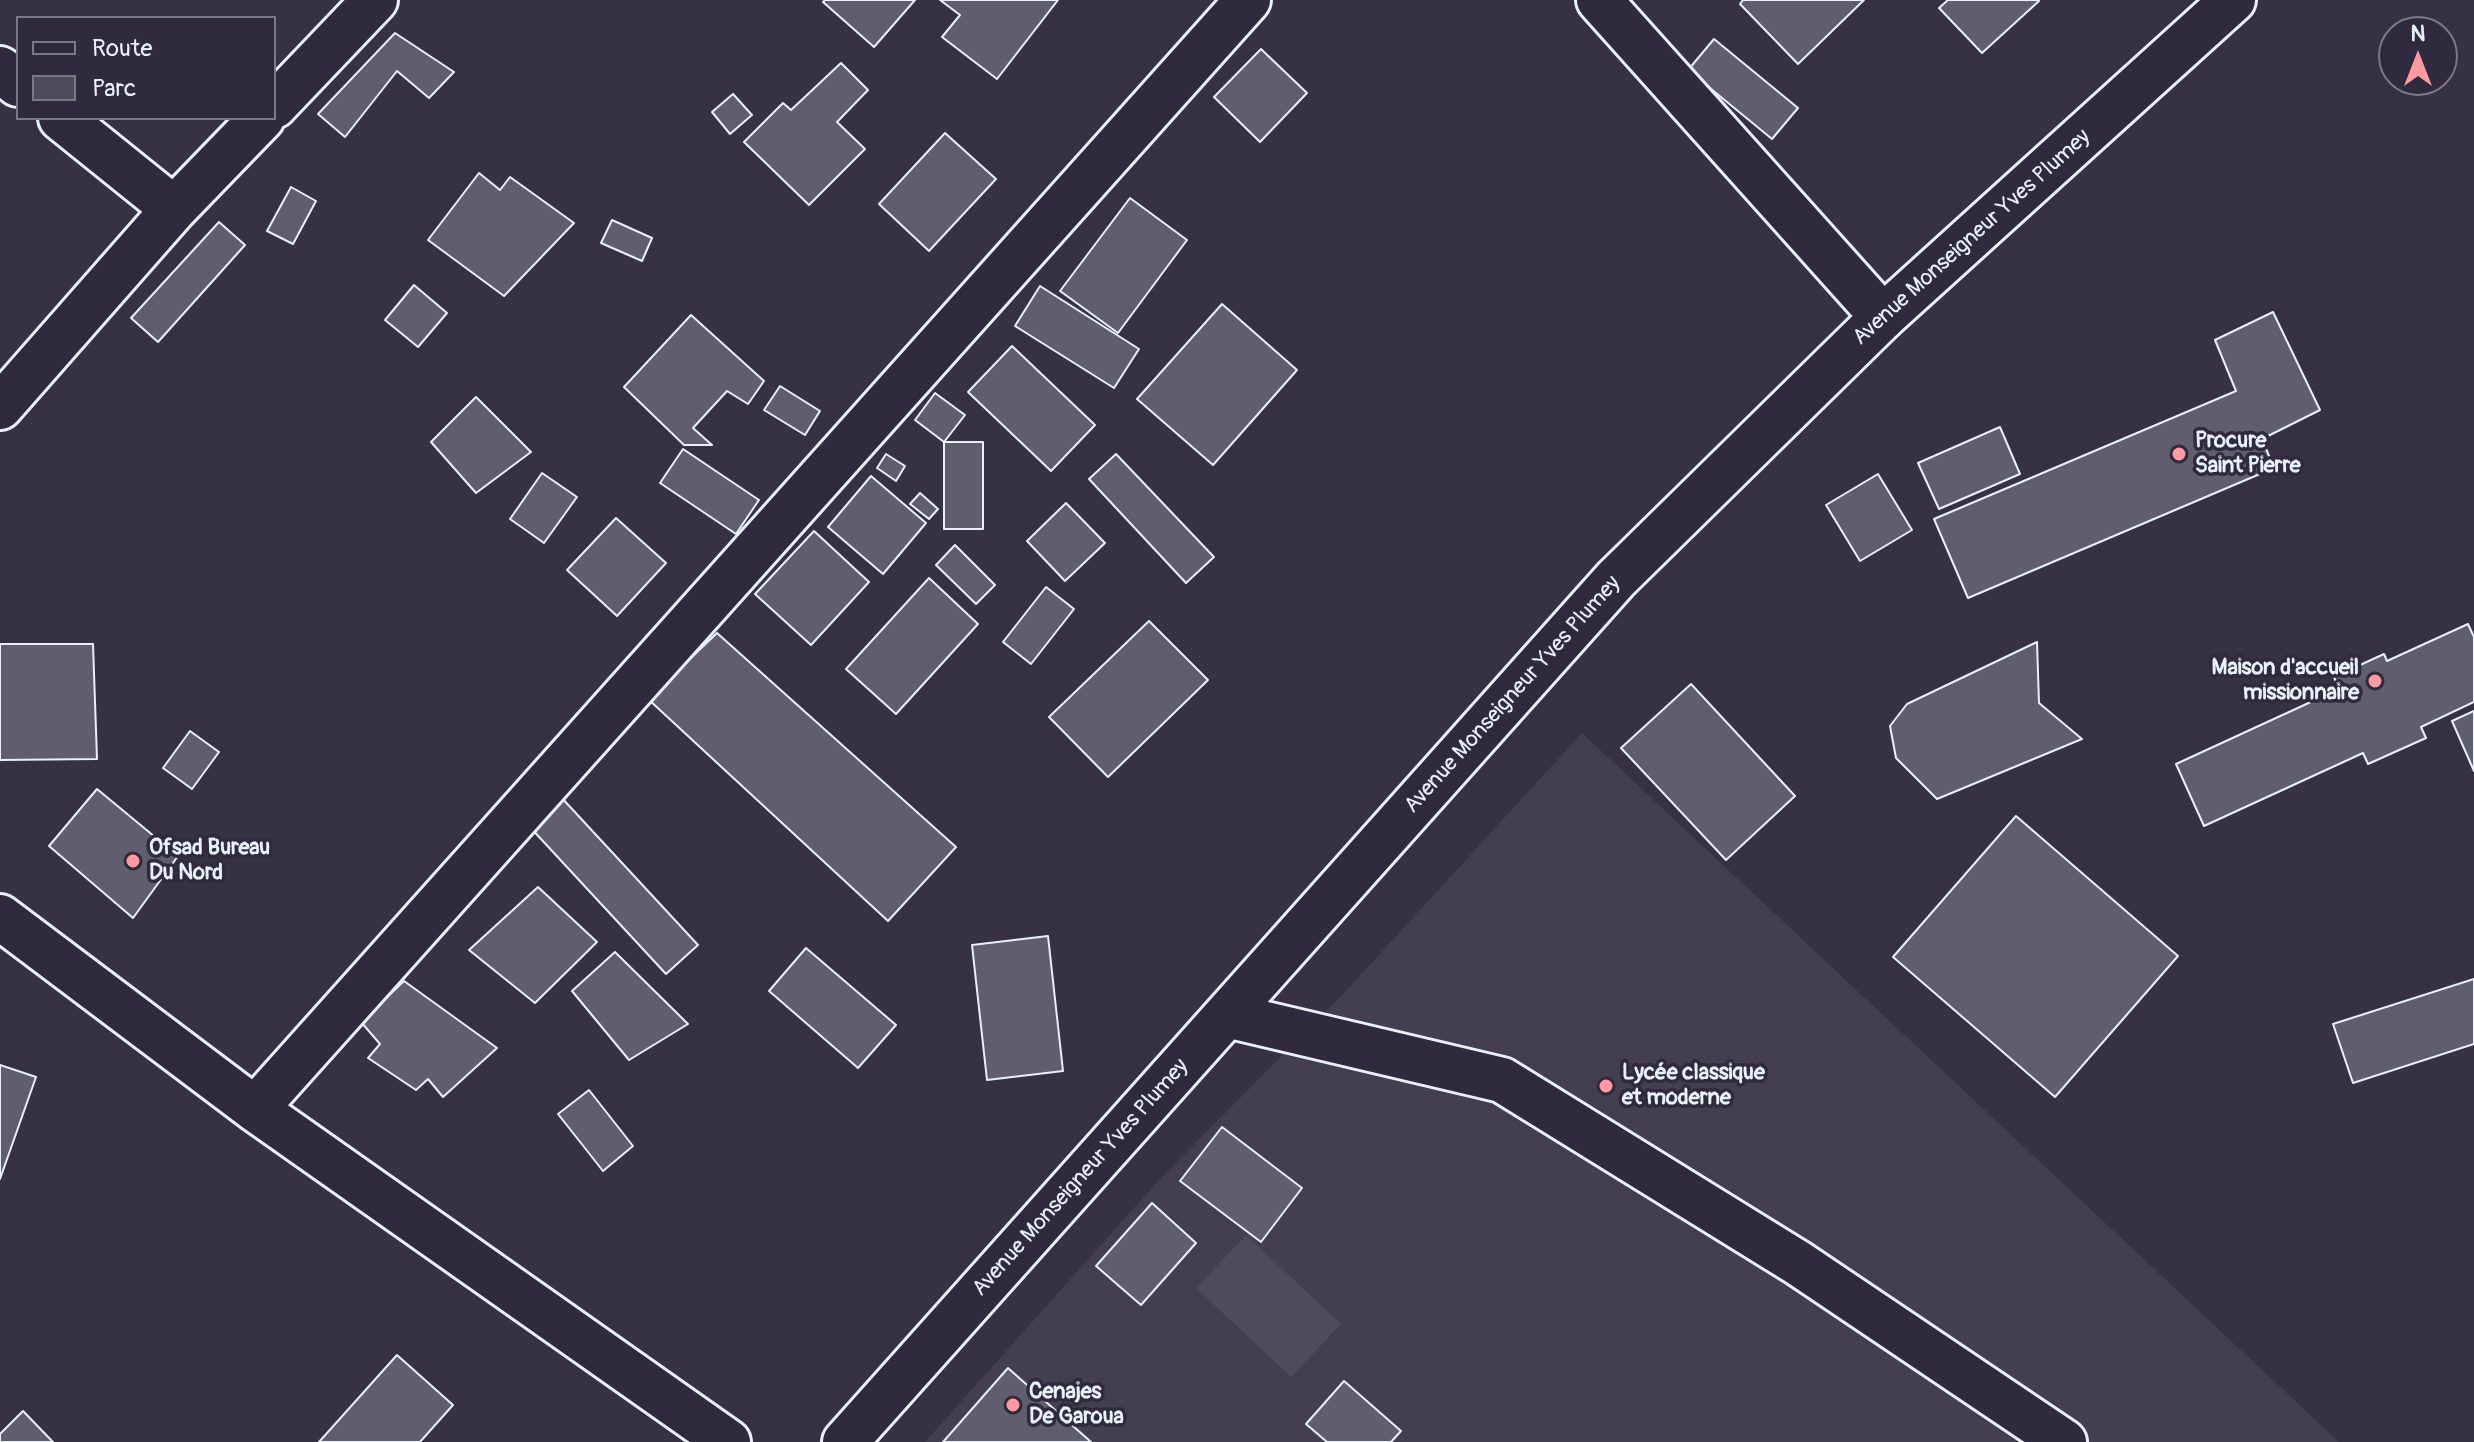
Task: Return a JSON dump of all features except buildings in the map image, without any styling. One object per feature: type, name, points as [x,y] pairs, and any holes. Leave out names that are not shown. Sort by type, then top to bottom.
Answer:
[{"type":"street","points":[[276,104],[375,0]]},
{"type":"street","points":[[255,1109],[1248,0]]},
{"type":"street","points":[[1599,0],[1883,317]]},
{"type":"street","name":"Avenue Monseigneur Yves Plumey","points":[[845,1442],[1616,579],[1883,317],[2233,0]]},
{"type":"street","points":[[0,69],[16,82]]},
{"type":"street","points":[[63,120],[174,209]]},
{"type":"street","points":[[0,407],[174,209],[260,120]]},
{"type":"street","points":[[0,917],[255,1109],[728,1442]]},
{"type":"street","points":[[1227,1015],[1502,1080],[1798,1263],[2064,1442]]},
{"type":"shaded area","name":"Lycée classique et moderne","points":[[1582,733],[2339,1442],[925,1442],[1158,1181],[1345,992]]},
{"type":"green space","points":[[1246,1235],[1341,1324],[1291,1377],[1196,1288]]},
{"type":"place","name":"Procure Saint Pierre","points":[[2179,454]]},
{"type":"place","name":"Maison d'accueil missionnaire","points":[[2375,681]]},
{"type":"place","name":"Ofsad Bureau Du Nord","points":[[133,861]]},
{"type":"place","name":"Lycée classique et moderne","points":[[1606,1086]]},
{"type":"place","name":"Cenajes De Garoua","points":[[1013,1405]]}]
